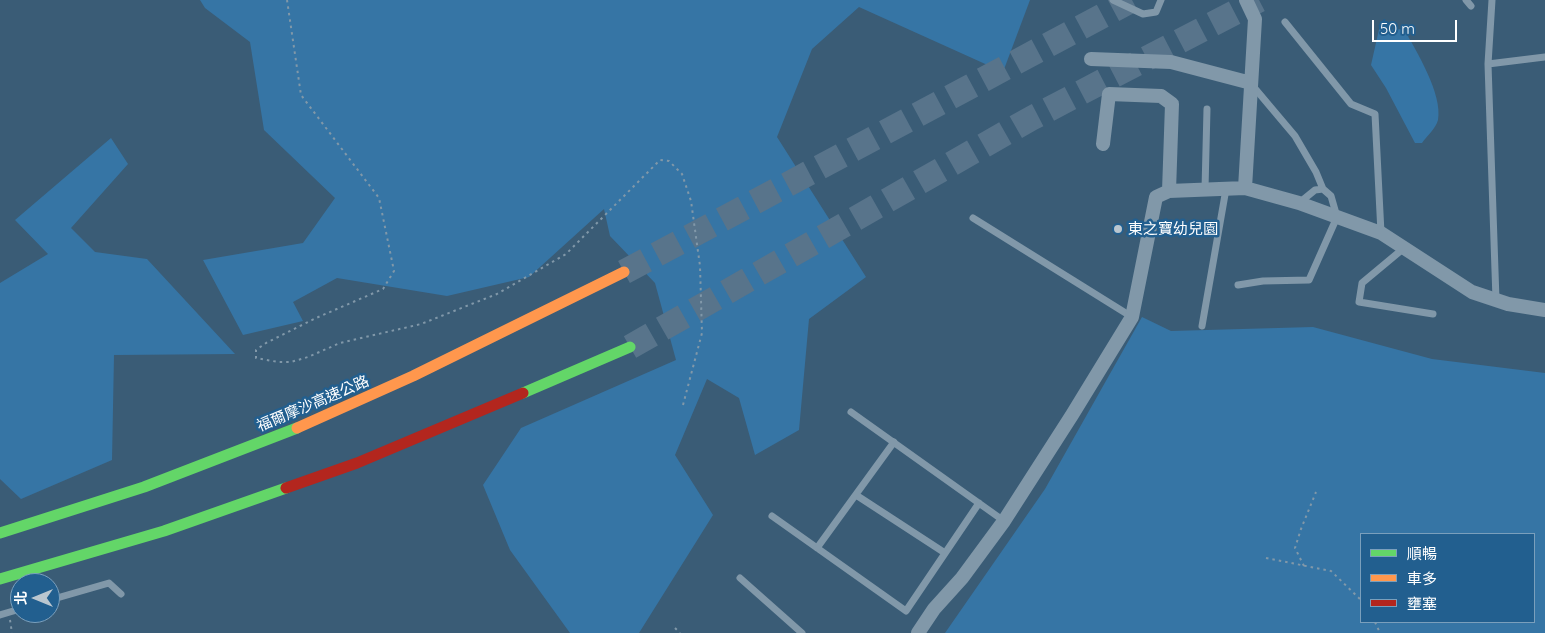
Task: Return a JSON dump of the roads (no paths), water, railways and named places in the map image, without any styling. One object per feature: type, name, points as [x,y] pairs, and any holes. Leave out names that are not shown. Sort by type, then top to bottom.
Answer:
[{"type":"highway","name":"福爾摩沙高速公路","points":[[0,533],[144,487],[334,413],[422,372],[624,272]]},
{"type":"highway","points":[[0,579],[164,531],[357,463],[630,347]]},
{"type":"street","points":[[1244,188],[1256,19],[1247,0]]},
{"type":"street","points":[[1091,59],[1171,62],[1251,83]]},
{"type":"street","points":[[1103,144],[1109,94],[1161,96],[1172,104],[1170,191]]},
{"type":"street","points":[[918,633],[934,609],[962,578],[1004,521],[1132,317],[1156,197],[1170,191],[1244,188],[1299,203],[1381,233],[1472,292],[1508,304],[1545,310]]},
{"type":"lane","points":[[1113,0],[1143,14],[1156,12],[1162,0]]},
{"type":"lane","points":[[1466,0],[1471,6]]},
{"type":"lane","points":[[1492,0],[1488,64],[1496,300]]},
{"type":"lane","points":[[1284,22],[1351,104],[1374,114],[1381,233]]},
{"type":"lane","points":[[1488,64],[1545,57]]},
{"type":"lane","points":[[1238,285],[1309,280],[1337,217],[1331,196],[1323,189],[1316,172],[1295,136],[1251,83]]},
{"type":"lane","points":[[1205,189],[1207,109]]},
{"type":"lane","points":[[1202,326],[1226,189]]},
{"type":"lane","points":[[1299,203],[1314,190],[1323,189]]},
{"type":"lane","points":[[973,218],[1132,317]]},
{"type":"lane","points":[[1404,248],[1362,283],[1359,302],[1433,314]]},
{"type":"lane","points":[[852,412],[1004,521]]},
{"type":"lane","points":[[817,548],[894,442]]},
{"type":"lane","points":[[856,495],[945,553]]},
{"type":"lane","points":[[772,516],[906,611],[979,503]]},
{"type":"lane","points":[[740,578],[802,633]]},
{"type":"lane","points":[[60,597],[109,583],[121,594]]},
{"type":"tunnel","points":[[624,272],[1132,0]]},
{"type":"tunnel","points":[[630,347],[1032,118],[1259,0]]},
{"type":"place","name":"東之寶幼兒園","points":[[1118,229]]}]
